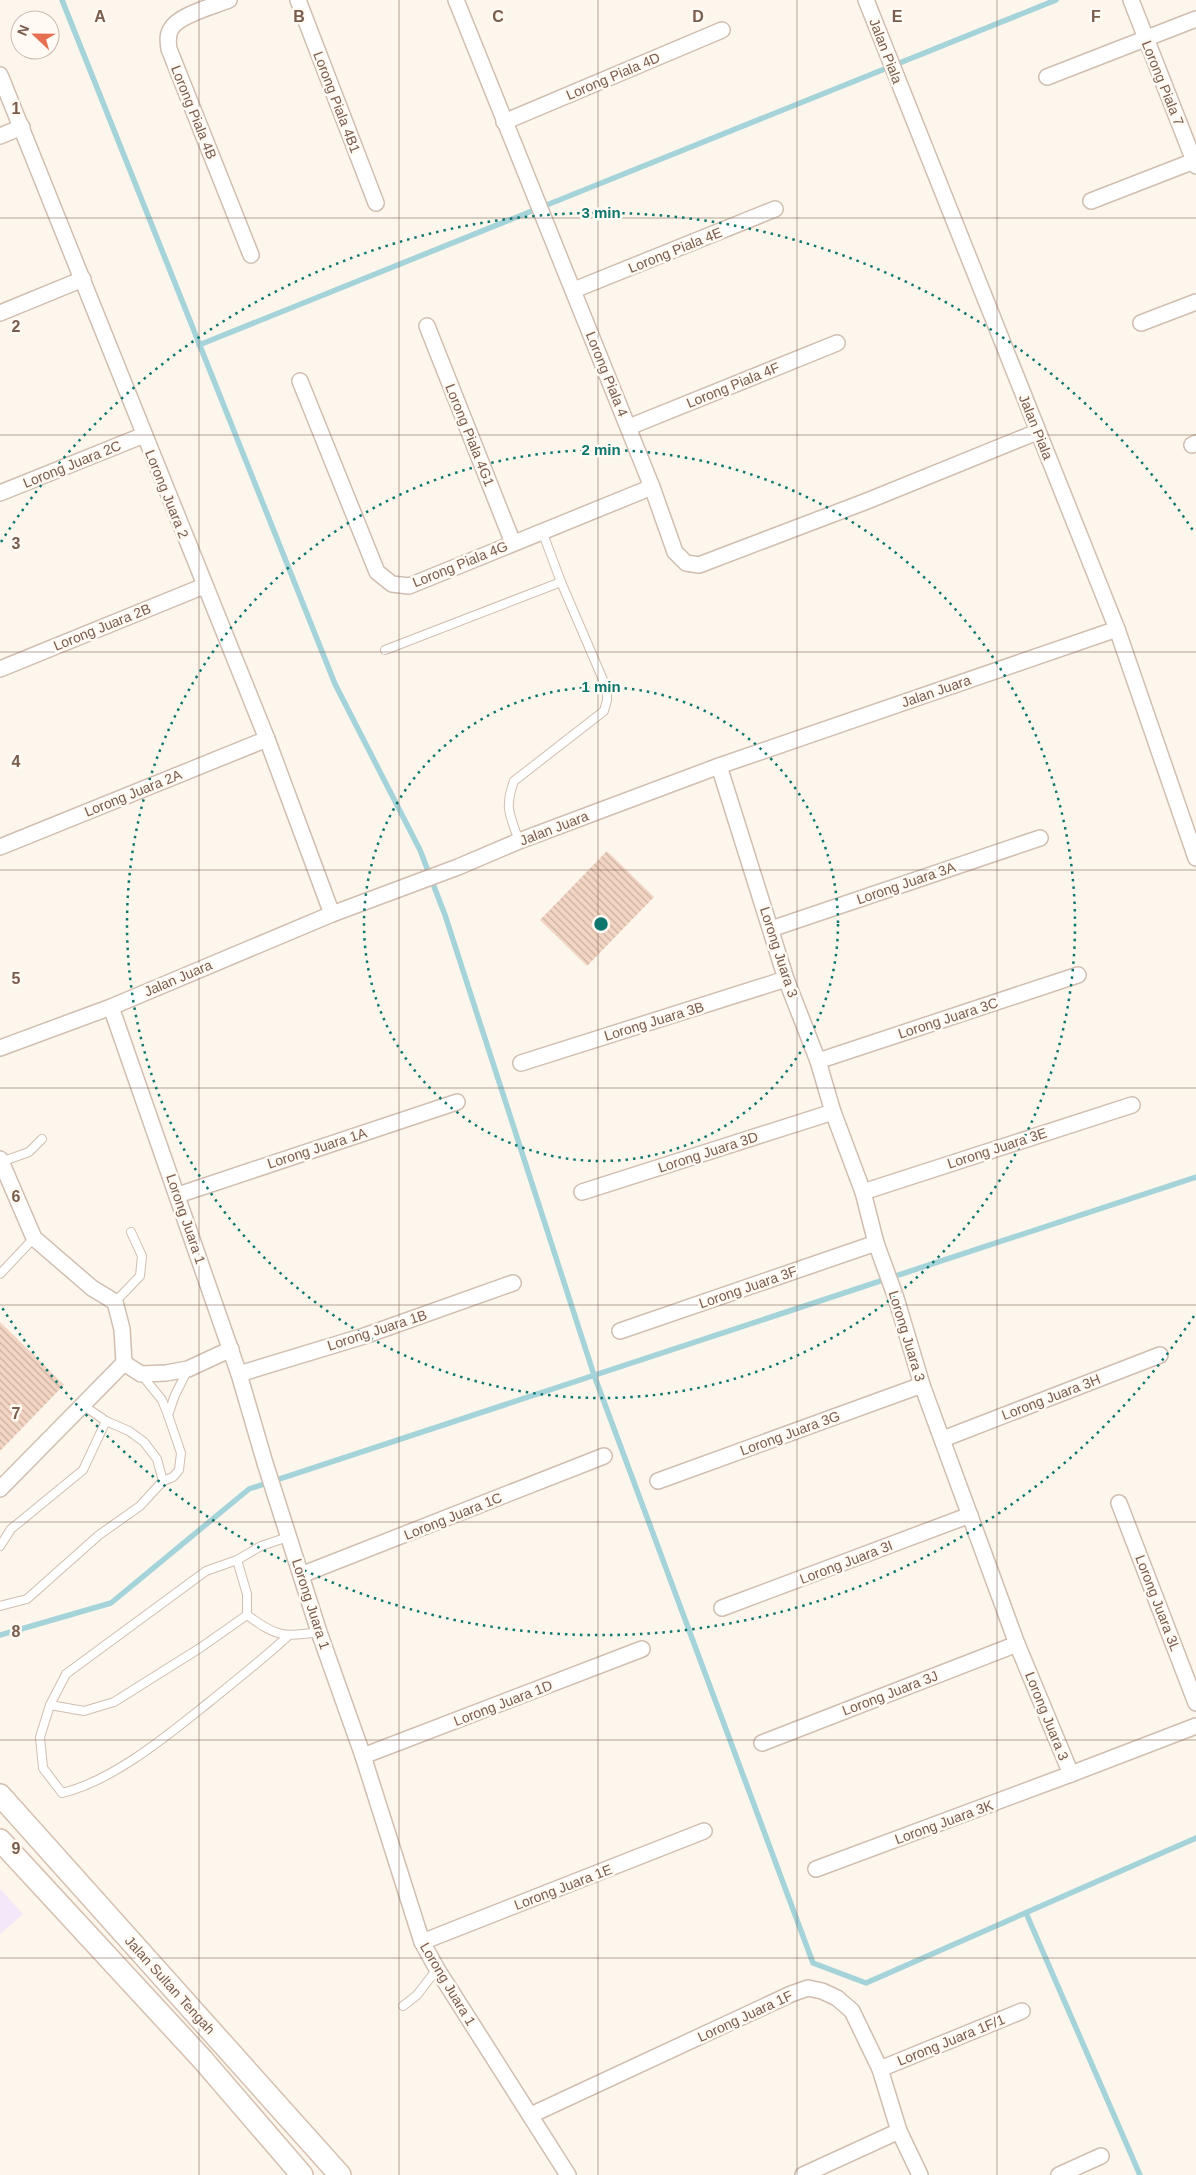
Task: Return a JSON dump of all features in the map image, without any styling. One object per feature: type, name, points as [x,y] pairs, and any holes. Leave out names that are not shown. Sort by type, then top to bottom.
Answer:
[{"type":"main road","name":"Jalan Sultan Tengah","points":[[0,1795],[340,2175]]},
{"type":"main road","name":"Jalan Sultan Tengah","points":[[0,1840],[203,2060],[302,2175]]},
{"type":"street","name":"Lorong Piala 4B","points":[[228,0],[179,20],[171,28],[168,39],[169,49],[251,255]]},
{"type":"street","name":"Lorong Piala 4B1","points":[[298,0],[376,203]]},
{"type":"street","name":"Lorong Piala 4","points":[[456,0],[629,427],[675,552],[686,564],[699,565],[867,501],[1038,432]]},
{"type":"street","name":"Jalan Piala","points":[[866,0],[1117,629],[1196,858]]},
{"type":"street","name":"Lorong Piala 7","points":[[1131,0],[1195,163]]},
{"type":"street","points":[[1046,77],[1196,19]]},
{"type":"street","name":"Lorong Piala 4D","points":[[504,122],[722,30]]},
{"type":"street","name":"Lorong Juara 2","points":[[0,75],[267,739],[332,914]]},
{"type":"street","points":[[0,136],[22,127]]},
{"type":"street","points":[[1091,201],[1195,163]]},
{"type":"street","name":"Lorong Piala 4E","points":[[574,290],[775,210]]},
{"type":"street","points":[[0,313],[83,279]]},
{"type":"street","points":[[1141,322],[1196,302]]},
{"type":"street","name":"Lorong Piala 4G1","points":[[427,326],[513,543]]},
{"type":"street","name":"Lorong Piala 4F","points":[[629,427],[837,343]]},
{"type":"street","name":"Lorong Piala 4G","points":[[300,381],[377,572],[392,584],[410,586],[652,487]]},
{"type":"street","name":"Lorong Juara 2C","points":[[0,493],[144,436]]},
{"type":"street","name":"Lorong Juara 2B","points":[[0,669],[204,586]]},
{"type":"street","name":"Jalan Juara","points":[[0,1048],[111,1007],[332,914],[519,841],[719,766],[1117,629]]},
{"type":"street","name":"Lorong Juara 2A","points":[[0,847],[267,739]]},
{"type":"street","name":"Lorong Juara 3","points":[[719,766],[786,980],[818,1061],[833,1112],[863,1192],[876,1243],[896,1298],[922,1385],[1018,1644],[1071,1774],[1196,1726]]},
{"type":"street","name":"Lorong Juara 3A","points":[[771,929],[1040,838]]},
{"type":"street","name":"Lorong Juara 3C","points":[[818,1061],[1078,975]]},
{"type":"street","name":"Lorong Juara 3B","points":[[521,1063],[786,980]]},
{"type":"street","name":"Lorong Juara 1","points":[[111,1007],[239,1374],[288,1537],[363,1756],[422,1942],[437,1969],[568,2175]]},
{"type":"street","name":"Lorong Juara 1A","points":[[178,1195],[457,1102]]},
{"type":"street","name":"Lorong Juara 3E","points":[[863,1192],[1132,1105]]},
{"type":"street","name":"Lorong Juara 3D","points":[[582,1192],[833,1112]]},
{"type":"street","points":[[0,1489],[84,1406],[124,1363],[122,1329],[114,1302],[92,1288],[34,1238],[1,1161]]},
{"type":"street","name":"Lorong Juara 3F","points":[[620,1331],[876,1243]]},
{"type":"street","name":"Lorong Juara 1B","points":[[239,1374],[364,1336],[513,1283]]},
{"type":"street","points":[[124,1363],[140,1374],[188,1369],[230,1349]]},
{"type":"street","name":"Lorong Juara 3H","points":[[943,1439],[1160,1355]]},
{"type":"street","name":"Lorong Juara 3G","points":[[658,1482],[922,1385]]},
{"type":"street","name":"Lorong Juara 1C","points":[[301,1575],[604,1456]]},
{"type":"street","name":"Lorong Juara 3L","points":[[1119,1503],[1196,1703]]},
{"type":"street","name":"Lorong Juara 3I","points":[[722,1608],[970,1515]]},
{"type":"street","name":"Lorong Juara 3J","points":[[762,1743],[1018,1644]]},
{"type":"street","name":"Lorong Juara 1D","points":[[363,1756],[642,1649]]},
{"type":"street","name":"Lorong Juara 3K","points":[[816,1869],[1071,1774]]},
{"type":"street","name":"Lorong Juara 1E","points":[[422,1942],[704,1831]]},
{"type":"street","name":"Lorong Juara 1F","points":[[531,2116],[791,1994],[808,1988],[822,1991],[837,1998],[852,2011],[880,2069],[899,2132],[920,2175]]},
{"type":"street","name":"Lorong Juara 1F/1","points":[[880,2069],[1022,2011]]},
{"type":"street","points":[[803,2175],[899,2132]]},
{"type":"street","points":[[1059,2175],[1101,2156]]},
{"type":"lane","points":[[519,841],[507,808],[509,794],[514,781],[604,711],[607,700],[607,689],[561,582],[542,531]]},
{"type":"lane","points":[[385,650],[561,582]]},
{"type":"lane","points":[[1,1161],[28,1152],[42,1139]]},
{"type":"lane","points":[[114,1302],[140,1276],[142,1256],[131,1232]]},
{"type":"lane","points":[[0,1274],[34,1238]]},
{"type":"lane","points":[[168,1415],[175,1395],[188,1369]]},
{"type":"lane","points":[[0,1606],[27,1599],[99,1535],[140,1506],[163,1481],[173,1477],[180,1470],[181,1454],[162,1400],[140,1374]]},
{"type":"lane","points":[[84,1406],[106,1421],[129,1431],[144,1442],[157,1459],[163,1481]]},
{"type":"lane","points":[[0,1546],[11,1529],[83,1470],[106,1421]]},
{"type":"lane","points":[[288,1537],[261,1546],[237,1560],[206,1571],[66,1674],[50,1705],[40,1737],[43,1768],[62,1793],[84,1785],[156,1744],[264,1658],[288,1636]]},
{"type":"lane","points":[[237,1560],[247,1594],[247,1615]]},
{"type":"lane","points":[[247,1615],[266,1629],[288,1636],[319,1632]]},
{"type":"lane","points":[[50,1705],[84,1711],[114,1702],[200,1648],[247,1615]]},
{"type":"lane","points":[[403,2006],[417,1995],[437,1969]]},
{"type":"shaded area","points":[[0,1889],[23,1914],[0,1934]]},
{"type":"building","points":[[607,851],[654,897],[587,966],[540,920]]},
{"type":"building","points":[[0,1322],[64,1385],[0,1451]]},
{"type":"waterway","points":[[62,0],[335,684],[420,850],[445,915],[594,1375],[813,1963],[866,1983],[1196,1838]]},
{"type":"waterway","points":[[199,345],[1056,0]]},
{"type":"waterway","points":[[0,1635],[111,1603],[249,1489],[1196,1177]]},
{"type":"waterway","points":[[1026,1913],[1140,2175]]}]
